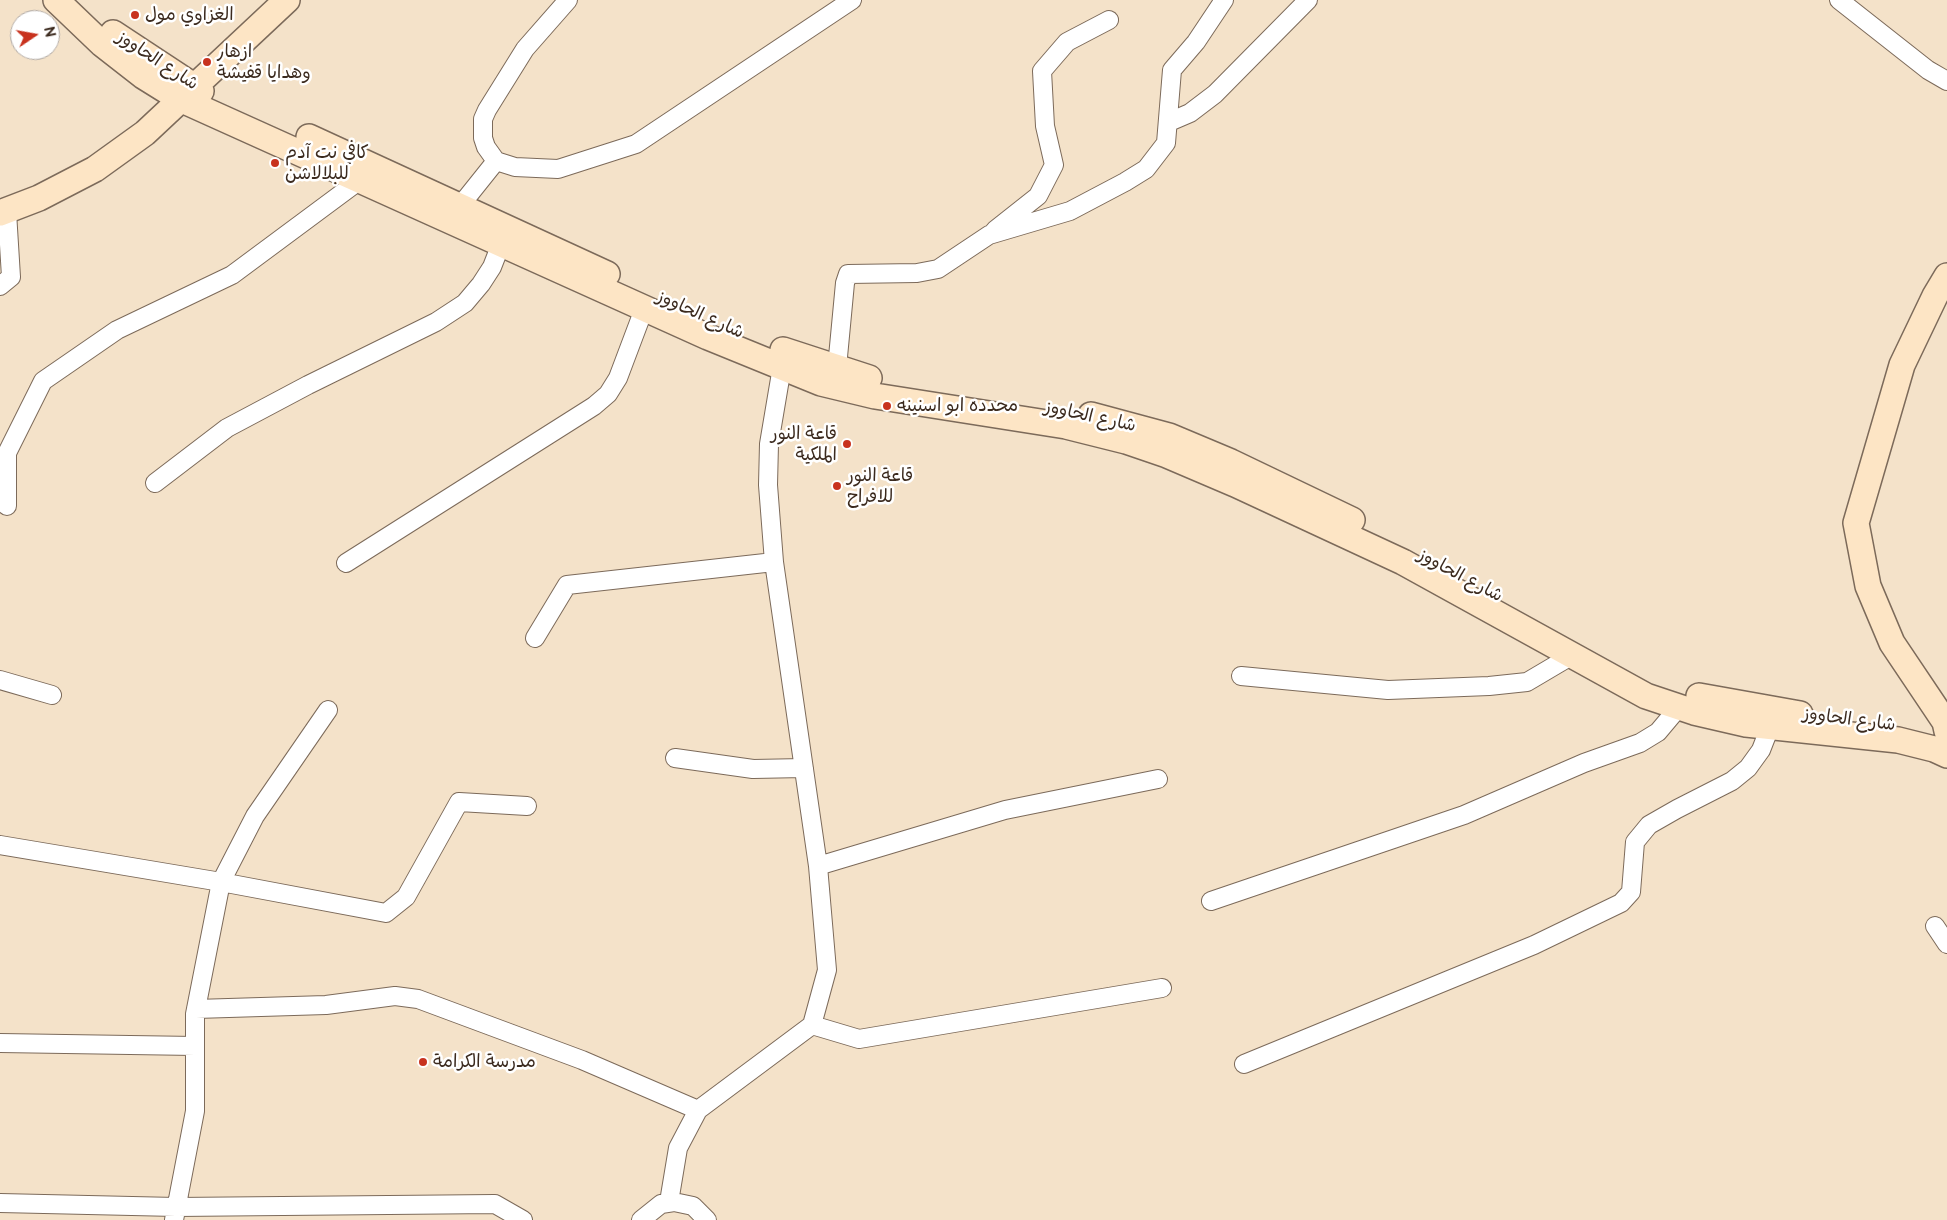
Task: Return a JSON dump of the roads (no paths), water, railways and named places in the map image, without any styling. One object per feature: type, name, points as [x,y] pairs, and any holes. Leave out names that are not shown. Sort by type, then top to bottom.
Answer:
[{"type":"main road","name":"شارع الحاووز","points":[[56,0],[102,44],[143,76],[460,206],[726,329],[836,377],[880,381],[1073,411],[1127,423],[1169,436],[1316,502],[1449,569],[1622,666],[1662,685],[1710,699],[1790,713],[1892,724],[1927,731],[1946,738]]},
{"type":"main road","name":"شارع الحاووز","points":[[78,0],[112,33],[187,93]]},
{"type":"main road","points":[[4,213],[95,169],[145,133],[287,0]]},
{"type":"main road","points":[[187,93],[360,180],[644,308],[821,383],[836,377],[875,396],[1066,426],[1126,441],[1168,455],[1403,562],[1646,696],[1679,707],[1746,724],[1770,727],[1898,740],[1946,738],[1892,643],[1868,586],[1856,523],[1902,365],[1935,296],[1947,276]]},
{"type":"street","points":[[568,0],[525,49],[487,110],[483,119],[483,138],[486,147],[496,161],[515,166],[558,169],[636,144],[852,0]]},
{"type":"street","points":[[989,235],[1070,211],[1146,169],[1166,143],[1172,70],[1196,42],[1224,0]]},
{"type":"street","points":[[1169,122],[1190,113],[1216,94],[1308,0]]},
{"type":"street","points":[[1839,0],[1928,70],[1947,81]]},
{"type":"street","points":[[836,377],[844,283],[848,274],[918,273],[938,269],[989,235],[1038,196],[1054,165],[1045,126],[1042,71],[1067,42],[1109,20]]},
{"type":"street","points":[[460,206],[496,161]]},
{"type":"street","points":[[7,506],[7,454],[43,381],[118,330],[232,275],[360,180]]},
{"type":"street","points":[[0,286],[11,276],[4,213]]},
{"type":"street","points":[[155,483],[227,428],[308,385],[436,322],[465,303],[492,267],[501,244]]},
{"type":"street","points":[[346,562],[594,406],[608,394],[618,378],[644,308]]},
{"type":"street","points":[[669,1202],[678,1148],[698,1110],[812,1025],[827,970],[818,866],[774,562],[768,485],[769,444],[782,367]]},
{"type":"street","points":[[535,638],[567,585],[774,562]]},
{"type":"street","points":[[1241,676],[1388,690],[1489,686],[1527,682],[1571,656]]},
{"type":"street","points":[[0,680],[52,695]]},
{"type":"street","points":[[1211,901],[1464,814],[1584,763],[1640,743],[1658,732],[1679,707]]},
{"type":"street","points":[[175,1214],[195,1111],[196,1009],[221,882],[254,816],[328,710]]},
{"type":"street","points":[[1244,1064],[1534,945],[1621,903],[1631,892],[1634,842],[1649,826],[1677,808],[1732,781],[1748,768],[1761,750],[1770,727]]},
{"type":"street","points":[[674,758],[753,769],[804,768]]},
{"type":"street","points":[[818,866],[1006,810],[1158,779]]},
{"type":"street","points":[[0,845],[221,882],[386,913],[406,897],[459,802],[527,806]]},
{"type":"street","points":[[1935,926],[1947,944]]},
{"type":"street","points":[[812,1025],[859,1039],[1162,988]]},
{"type":"street","points":[[196,1009],[326,1005],[395,996],[418,999],[582,1060],[698,1110]]},
{"type":"street","points":[[0,1043],[195,1046]]},
{"type":"street","points":[[641,1220],[661,1204],[669,1202],[680,1202],[693,1206],[707,1220]]},
{"type":"street","points":[[0,1203],[175,1214],[495,1204],[523,1220]]},
{"type":"place","name":"الغزاوي مول","points":[[135,15]]},
{"type":"place","name":"ازهار وهدايا قفيشة","points":[[207,62]]},
{"type":"place","name":"كافي نت آدم للبلالاشن","points":[[275,163]]},
{"type":"place","name":"محدده ابو اسنينه","points":[[887,406]]},
{"type":"place","name":"قاعة النور الملكية","points":[[847,444]]},
{"type":"place","name":"قاعة النور للافراح","points":[[837,486]]},
{"type":"place","name":"مدرسة الكرامة","points":[[423,1062]]}]
